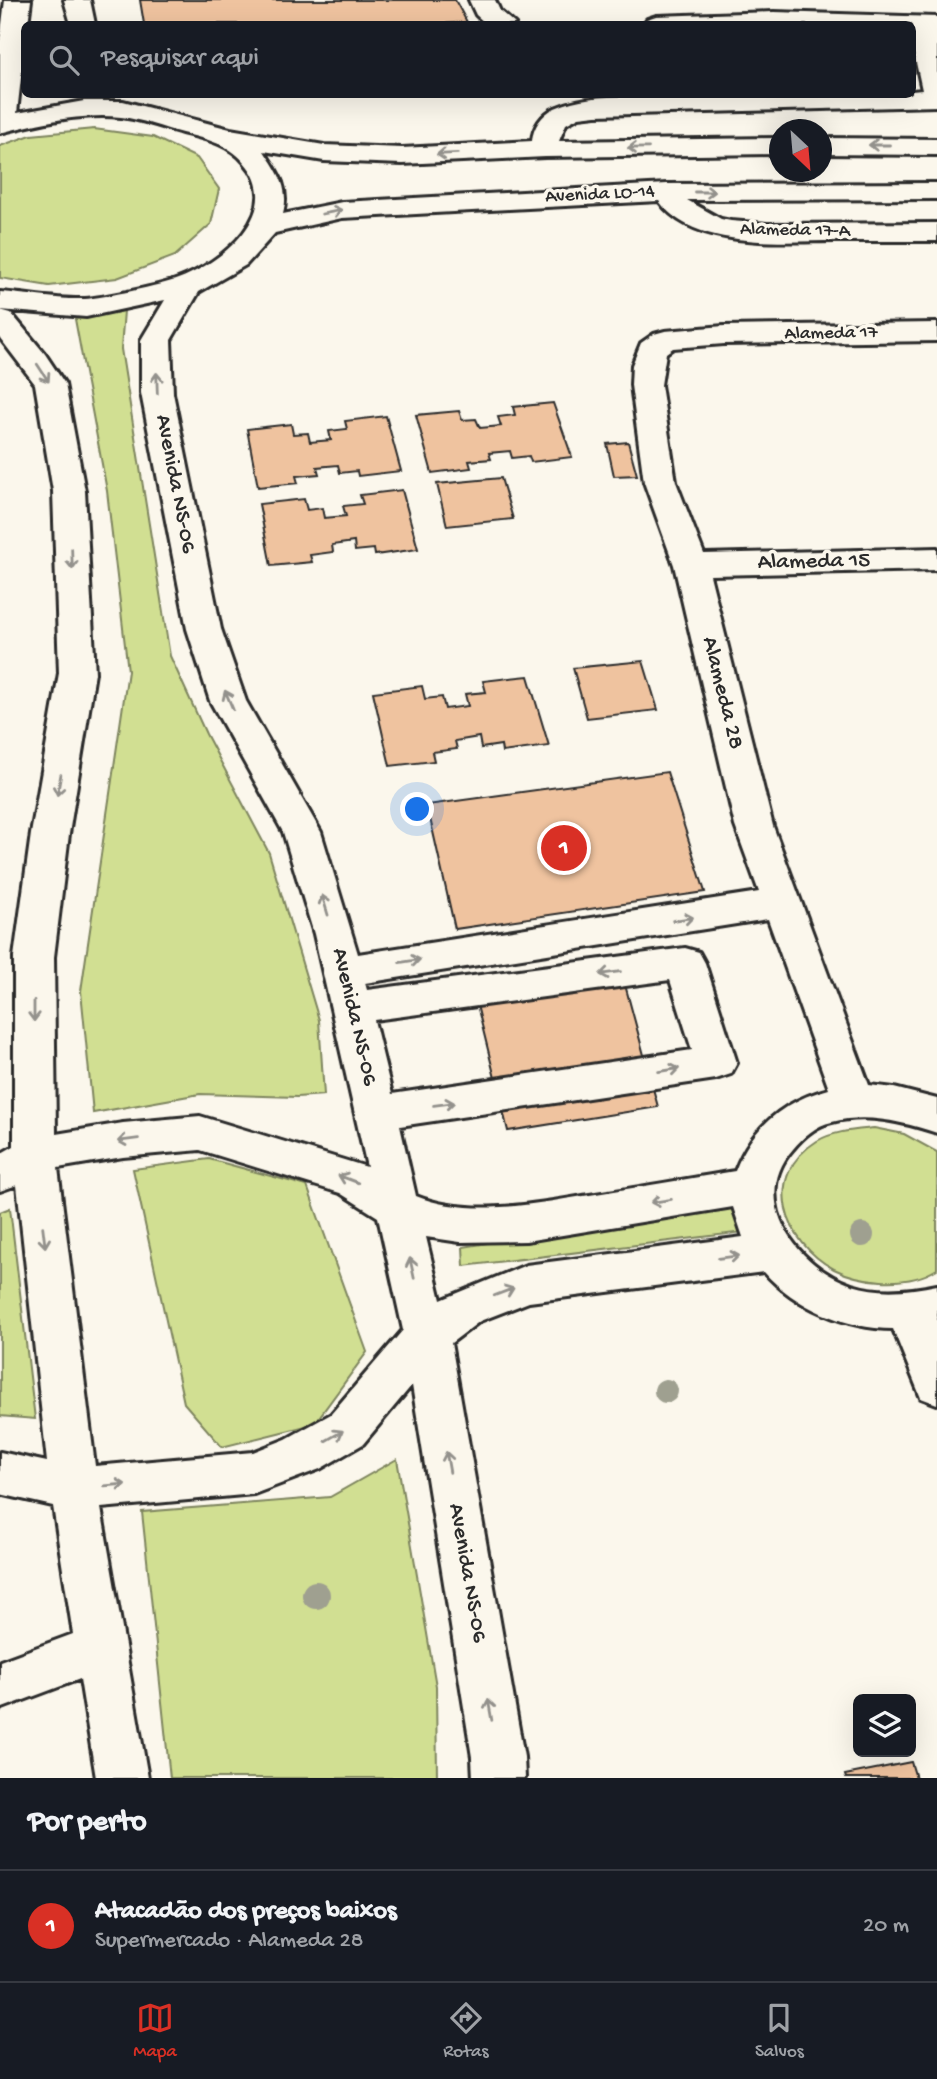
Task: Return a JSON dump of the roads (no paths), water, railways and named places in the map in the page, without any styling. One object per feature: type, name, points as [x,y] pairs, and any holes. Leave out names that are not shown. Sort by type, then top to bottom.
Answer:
[{"type":"street","points":[[77,0],[82,21]]},
{"type":"street","points":[[482,0],[489,15],[498,21]]},
{"type":"street","points":[[680,21],[768,10],[886,21]]},
{"type":"street","points":[[0,115],[4,112],[11,15]]},
{"type":"street","points":[[545,149],[545,132],[554,118],[575,109],[937,98],[929,25]]},
{"type":"street","name":"Avenida LO-14","points":[[0,125],[45,114],[119,102],[229,136],[324,153],[402,156],[545,149],[769,146]]},
{"type":"street","points":[[0,301],[86,308],[188,286],[236,258],[265,226],[272,201],[268,177],[253,155],[229,136]]},
{"type":"street","points":[[832,146],[937,147]]},
{"type":"street","name":"Avenida LO-14","points":[[265,226],[342,210],[394,206],[667,192],[937,191]]},
{"type":"street","name":"Alameda 17-A","points":[[667,192],[677,206],[711,225],[731,230],[767,233],[937,232]]},
{"type":"street","name":"Avenida NS-06","points":[[188,286],[156,340],[157,393],[204,629],[228,701],[302,832],[347,990],[427,1335],[499,1778]]},
{"type":"street","points":[[0,319],[50,384],[69,491],[78,673],[50,834],[34,957],[17,1165],[75,1489],[122,1778]]},
{"type":"street","name":"Alameda 17","points":[[724,335],[937,332]]},
{"type":"street","name":"Alameda 28","points":[[724,335],[665,340],[652,349],[647,365],[646,385],[660,482],[691,565],[754,826],[854,1102]]},
{"type":"street","name":"Alameda 15","points":[[691,565],[937,559]]},
{"type":"street","points":[[347,990],[782,903]]},
{"type":"street","points":[[347,990],[471,990],[685,963],[716,1063],[376,1113]]},
{"type":"street","points":[[937,1116],[904,1105],[867,1100],[831,1105],[801,1116],[777,1135],[761,1159],[753,1186],[756,1219],[773,1252],[798,1278],[831,1297],[869,1308],[922,1307],[937,1384]]},
{"type":"street","points":[[17,1165],[123,1140],[200,1133],[354,1180],[399,1208],[427,1219],[460,1224],[526,1223],[753,1186]]},
{"type":"street","points":[[0,1473],[75,1489],[254,1473],[303,1454],[347,1429],[427,1335],[464,1308],[526,1284],[773,1252]]},
{"type":"street","points":[[0,1685],[101,1647]]},
{"type":"place","name":"Atacadão dos preços baixos","points":[[564,848]]}]
